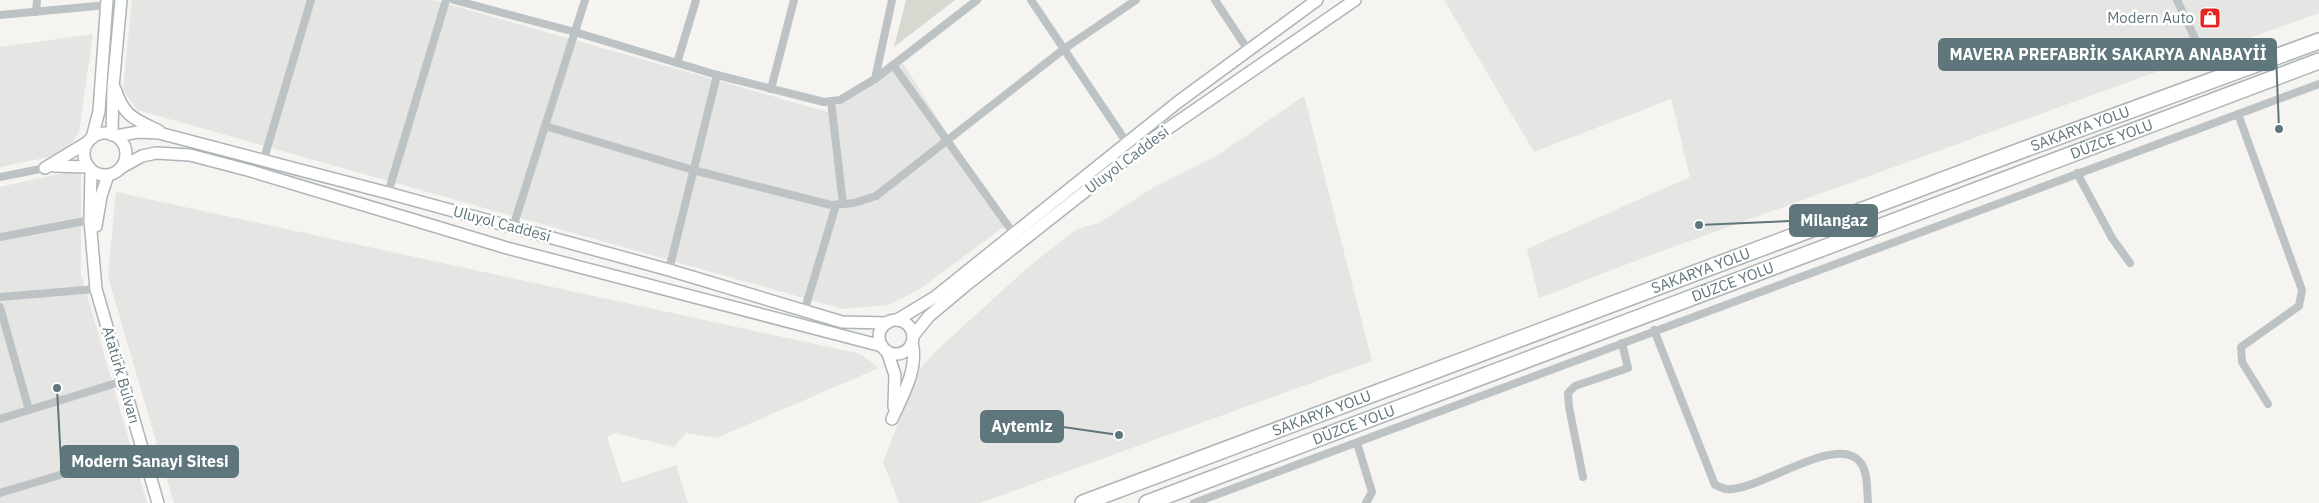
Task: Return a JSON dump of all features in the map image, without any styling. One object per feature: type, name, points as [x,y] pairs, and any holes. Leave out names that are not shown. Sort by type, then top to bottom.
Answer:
[{"type":"highway","name":"SAKARYA YOLU","points":[[1083,503],[2319,41]]},
{"type":"highway","name":"DÜZCE YOLU","points":[[1147,503],[2319,61]]},
{"type":"main road","points":[[114,136],[114,78],[121,0]]},
{"type":"main road","name":"Uluyol Caddesi","points":[[114,136],[138,132],[159,133],[669,270],[842,322],[892,322],[935,297],[1127,143],[1248,50],[1317,0]]},
{"type":"main road","name":"Uluyol Caddesi","points":[[912,340],[929,316],[1144,145],[1355,0]]},
{"type":"main road","points":[[93,245],[90,220],[90,169],[84,158],[84,151],[90,140],[99,110],[107,2]]},
{"type":"main road","points":[[114,78],[115,90],[124,110],[136,121],[172,137]]},
{"type":"main road","points":[[103,133],[114,136],[125,147],[125,161],[122,167],[108,175],[69,165],[45,168],[103,133]]},
{"type":"main road","name":"Uluyol Caddesi","points":[[122,167],[142,156],[156,153],[190,155],[261,174],[507,248],[884,348]]},
{"type":"main road","points":[[93,245],[108,175]]},
{"type":"main road","name":"Atatürk Bulvarı","points":[[93,245],[96,289],[158,503]]},
{"type":"main road","points":[[892,322],[906,324],[912,340],[914,362],[906,388],[892,419],[896,397],[895,375],[880,333],[892,322]]},
{"type":"main road","points":[[884,348],[901,353],[908,348],[912,340]]},
{"type":"street","points":[[36,12],[37,0]]},
{"type":"street","points":[[263,162],[311,0]]},
{"type":"street","points":[[388,193],[446,0]]},
{"type":"street","points":[[454,0],[575,32],[717,75],[824,102],[840,100],[874,79],[977,0]]},
{"type":"street","points":[[513,227],[585,0]]},
{"type":"street","points":[[678,63],[696,0]]},
{"type":"street","points":[[770,88],[794,0]]},
{"type":"street","points":[[874,79],[892,0]]},
{"type":"street","points":[[1031,0],[1127,143]]},
{"type":"street","points":[[545,126],[693,170],[839,204],[854,203],[876,196],[1064,49],[1136,0]]},
{"type":"street","points":[[1215,0],[1248,50]]},
{"type":"street","points":[[2177,0],[2205,60]]},
{"type":"street","points":[[0,15],[107,2]]},
{"type":"street","points":[[893,65],[1014,234]]},
{"type":"street","points":[[669,270],[717,75]]},
{"type":"street","points":[[1194,503],[1654,330],[2319,84]]},
{"type":"street","points":[[804,312],[839,204],[831,101]]},
{"type":"street","points":[[2238,114],[2302,290],[2299,306],[2241,347],[2242,362],[2268,404]]},
{"type":"street","points":[[0,177],[45,168]]},
{"type":"street","points":[[2077,174],[2112,238],[2130,263]]},
{"type":"street","points":[[0,237],[90,220]]},
{"type":"street","points":[[0,295],[96,289]]},
{"type":"street","points":[[0,307],[30,410]]},
{"type":"street","points":[[1654,330],[1715,485],[1727,489],[1831,454],[1850,454],[1860,462],[1865,472],[1868,503]]},
{"type":"street","points":[[1583,476],[1569,407],[1568,393],[1575,386],[1628,368],[1622,343]]},
{"type":"street","points":[[0,419],[122,381]]},
{"type":"street","points":[[1357,443],[1372,492],[1366,503]]},
{"type":"street","points":[[0,493],[142,450]]},
{"type":"shaded area","points":[[132,0],[433,0],[828,112],[903,63],[1005,226],[920,289],[889,305],[843,309],[137,110],[123,90]]},
{"type":"shaded area","points":[[906,0],[955,0],[894,47]]},
{"type":"shaded area","points":[[1444,0],[2319,0],[2319,13],[1651,255],[1539,298],[1527,249],[1690,177],[1671,99],[1534,152]]},
{"type":"shaded area","points":[[93,34],[79,132],[64,154],[0,167],[0,47]]},
{"type":"shaded area","points":[[1304,96],[1372,361],[980,503],[899,503],[883,462],[919,370],[935,352],[1027,268],[1077,229],[1099,223],[1154,187],[1218,155]]},
{"type":"shaded area","points":[[81,169],[81,274],[147,503],[0,503],[0,187]]},
{"type":"shaded area","points":[[116,192],[861,354],[879,368],[716,438],[686,433],[674,447],[615,433],[607,437],[622,483],[676,465],[688,503],[174,503],[108,277]]},
{"type":"place","name":"Modern Auto","points":[[2210,18]]},
{"type":"place","name":"MAVERA PREFABRİK SAKARYA ANABAYİİ","points":[[2279,129]]},
{"type":"place","name":"Milangaz","points":[[1699,225]]},
{"type":"place","name":"Modern Sanayi Sitesi","points":[[57,388]]},
{"type":"place","name":"Aytemiz","points":[[1119,435]]}]
